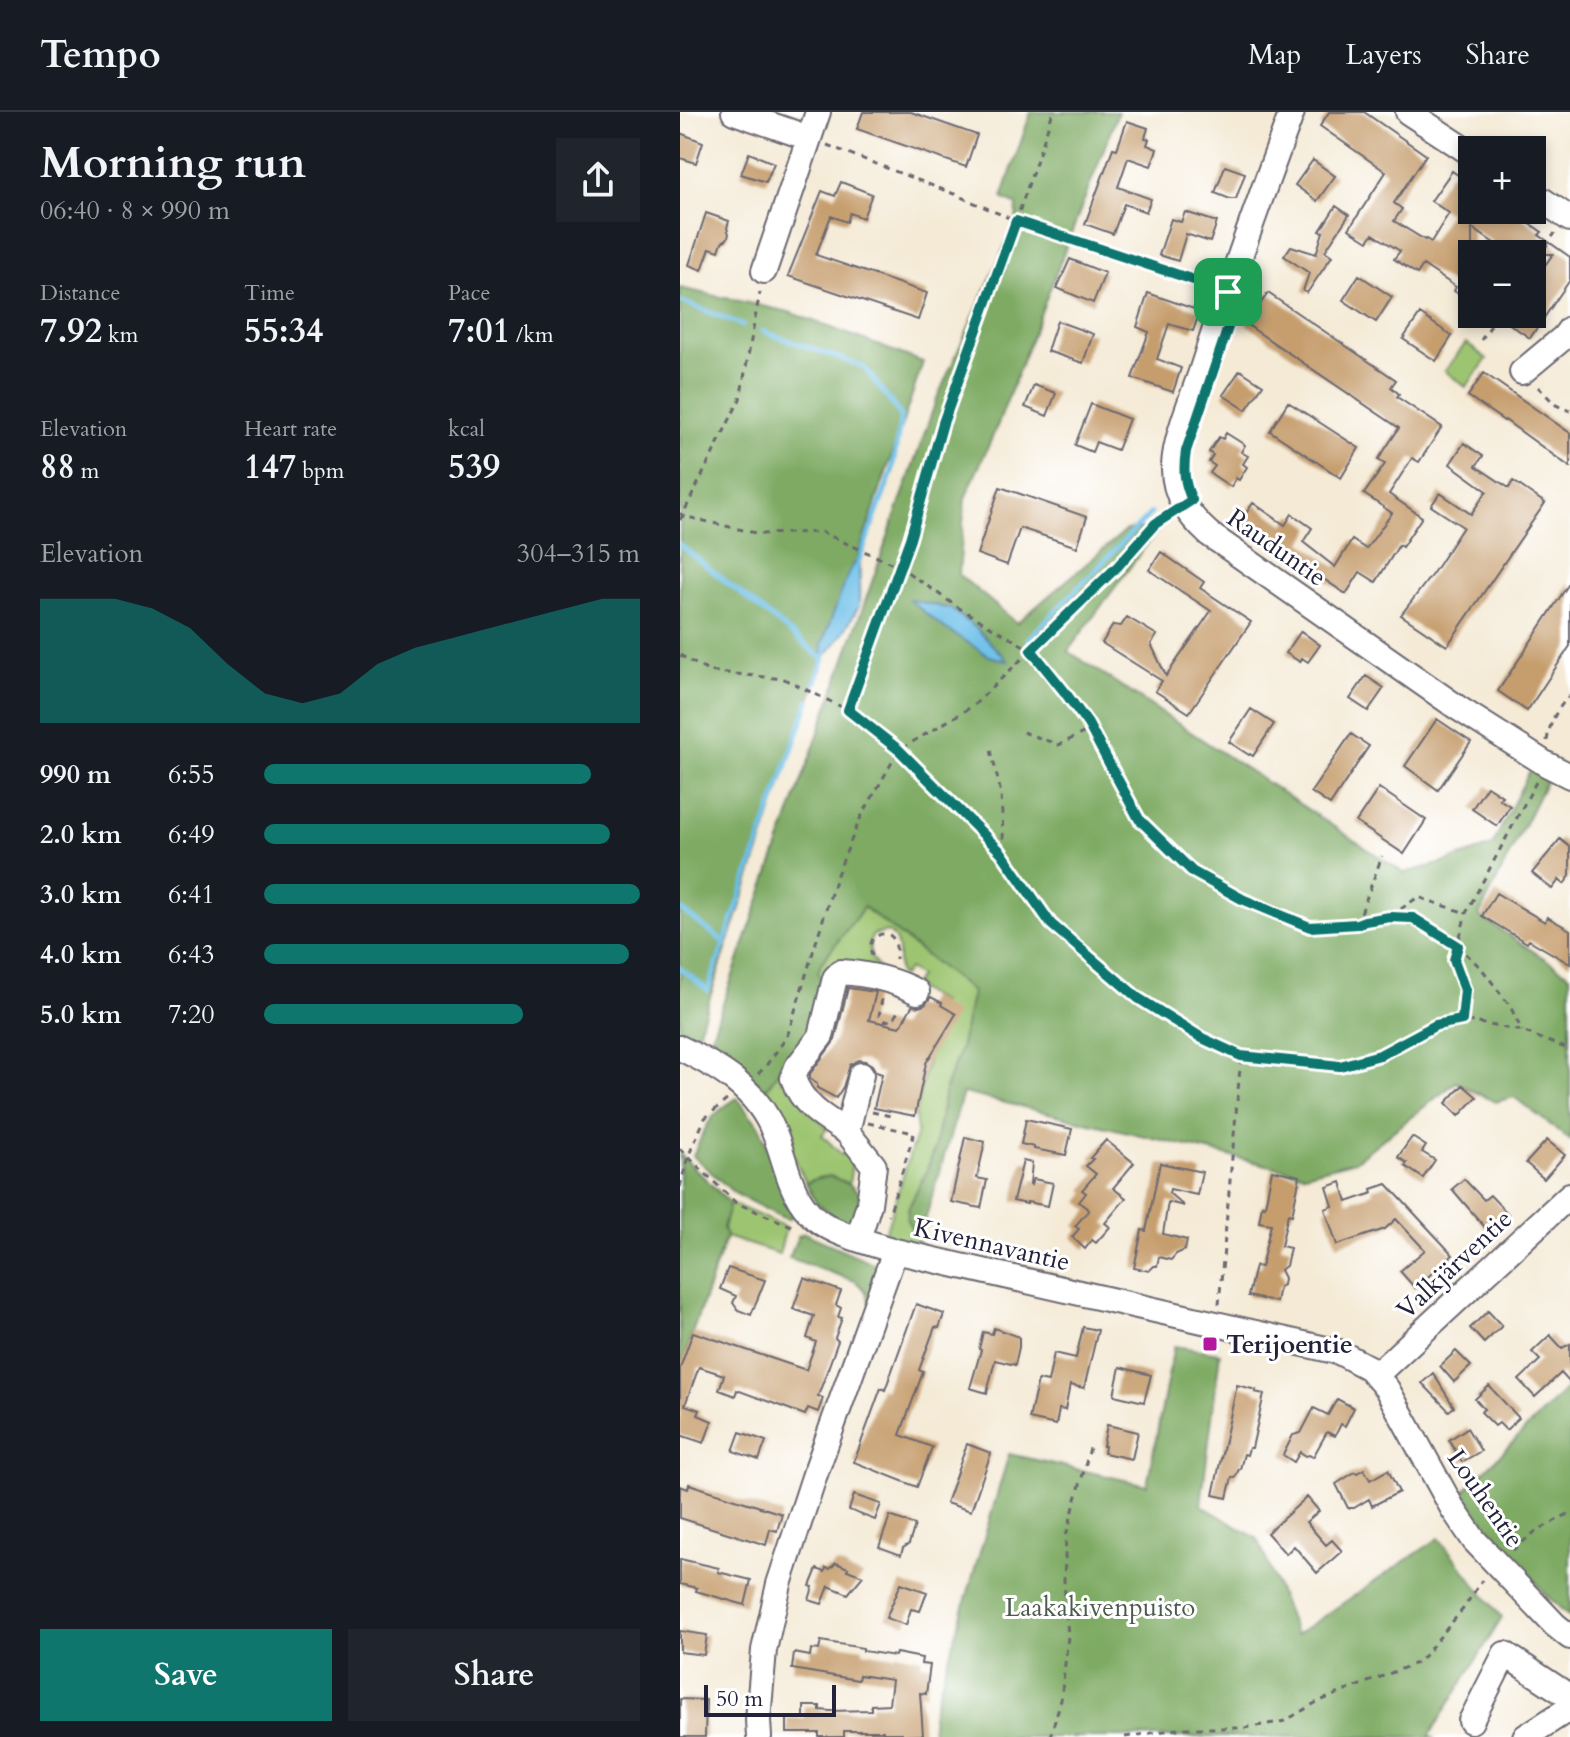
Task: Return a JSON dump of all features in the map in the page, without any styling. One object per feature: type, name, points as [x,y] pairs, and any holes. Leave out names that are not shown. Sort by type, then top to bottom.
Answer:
[{"type":"street","points":[[734,112],[809,138]]},
{"type":"street","points":[[764,271],[818,112]]},
{"type":"street","name":"Rauduntie","points":[[1292,112],[1228,292],[1176,453],[1175,482],[1183,505],[1209,534],[1458,708],[1570,776]]},
{"type":"street","points":[[1408,112],[1458,145]]},
{"type":"street","points":[[1546,203],[1568,218]]},
{"type":"street","points":[[1522,372],[1570,329]]},
{"type":"street","points":[[855,1125],[812,1109],[797,1091],[793,1078],[797,1067],[821,1036],[835,978],[841,972],[888,979],[917,992]]},
{"type":"street","name":"Kivennavantie","points":[[680,1048],[724,1072],[736,1093],[756,1100],[773,1129],[791,1184],[801,1202],[821,1223],[895,1251],[1339,1352],[1355,1359],[1376,1375]]},
{"type":"street","points":[[858,1239],[869,1204],[874,1166],[855,1125],[861,1075]]},
{"type":"street","name":"Valkjärventie","points":[[1376,1375],[1570,1195]]},
{"type":"street","points":[[759,1737],[764,1650],[779,1584],[895,1251]]},
{"type":"street","name":"Louhentie","points":[[1376,1375],[1474,1540],[1570,1637]]},
{"type":"street","points":[[1471,1721],[1505,1654],[1570,1697]]},
{"type":"street","points":[[1525,1737],[1570,1708]]},
{"type":"path","points":[[848,710],[910,539],[943,423],[1053,112]]},
{"type":"path","points":[[809,138],[1016,221],[1228,292]]},
{"type":"path","points":[[1546,248],[1568,218]]},
{"type":"path","points":[[764,271],[740,399],[681,517],[760,534],[821,532],[900,567],[959,608],[1031,650],[1090,729],[1139,819],[1193,872],[1242,899],[1310,927],[1357,924],[1390,917],[1413,918],[1458,946],[1482,969],[1510,1006],[1522,1031]]},
{"type":"path","points":[[1481,340],[1489,328]]},
{"type":"path","points":[[1522,372],[1556,405],[1570,411]]},
{"type":"path","points":[[680,1187],[688,1157],[705,1118],[765,1067],[787,1037],[836,877],[860,819],[899,750],[973,706],[1118,566],[1155,524],[1183,505]]},
{"type":"path","points":[[680,655],[708,671],[784,679],[848,710],[899,750],[1004,857],[1051,924],[1138,998],[1202,1038],[1241,1056],[1340,1066],[1380,1055],[1436,1025],[1462,1020],[1522,1031],[1570,1050]]},
{"type":"path","points":[[1462,1020],[1465,990],[1454,960],[1466,913],[1546,764],[1550,724],[1556,710],[1570,695]]},
{"type":"path","points":[[1023,732],[1059,745],[1090,729]]},
{"type":"path","points":[[991,750],[1001,794],[1004,857]]},
{"type":"path","points":[[1357,924],[1382,856]]},
{"type":"path","points":[[1390,917],[1418,897],[1466,913]]},
{"type":"path","points":[[885,933],[892,935],[896,945],[895,972],[888,979],[870,947],[873,938],[885,933]]},
{"type":"path","points":[[1217,1324],[1241,1056]]},
{"type":"path","points":[[865,1111],[895,1117]]},
{"type":"path","points":[[855,1125],[866,1122],[914,1133],[889,1215]]},
{"type":"path","points":[[1050,1737],[1061,1700],[1068,1636],[1064,1581],[1066,1536],[1090,1448]]},
{"type":"path","points":[[1507,1554],[1536,1531],[1570,1513]]},
{"type":"path","points":[[1125,1737],[1184,1728],[1245,1728],[1285,1721],[1327,1698],[1419,1662],[1478,1586]]},
{"type":"path","points":[[1217,1737],[1218,1728]]},
{"type":"green space","points":[[1031,112],[1118,112],[998,424],[965,498],[959,575],[1017,623],[1126,530],[1159,528],[1068,651],[1404,873],[1492,846],[1530,770],[1547,779],[1479,916],[1570,975],[1570,1140],[1514,1097],[1495,1102],[1456,1082],[1355,1161],[1305,1174],[963,1093],[920,1237],[907,1220],[908,1209],[935,1146],[946,1086],[960,1050],[972,992],[864,907],[821,963],[818,973],[826,989],[822,1010],[786,1075],[780,1069],[764,1092],[760,1085],[709,1043],[937,398],[1016,221],[1017,205],[1002,198]]},
{"type":"green space","points":[[680,288],[789,312],[923,362],[696,1039],[680,1033]]},
{"type":"green space","points":[[1466,343],[1487,359],[1466,387],[1445,371]]},
{"type":"green space","points":[[864,907],[973,992],[960,1050],[946,1086],[935,1146],[908,1209],[913,1231],[920,1237],[917,1249],[880,1240],[885,1233],[917,1132],[915,1116],[941,1002],[920,991],[914,984],[919,976],[908,969],[903,976],[899,974],[896,941],[888,932],[873,935],[869,943],[871,957],[880,971],[826,989],[818,973],[821,963]]},
{"type":"green space","points":[[780,1069],[827,1129],[822,1135],[842,1155],[849,1147],[854,1151],[849,1184],[828,1178],[806,1183],[764,1092]]},
{"type":"green space","points":[[737,1098],[759,1126],[794,1205],[790,1219],[734,1193],[693,1156],[709,1122]]},
{"type":"green space","points":[[680,1154],[730,1203],[786,1227],[779,1254],[726,1237],[680,1367]]},
{"type":"green space","points":[[680,1154],[730,1203],[723,1228],[726,1236],[680,1367]]},
{"type":"green space","points":[[830,1176],[849,1184],[864,1197],[852,1225],[846,1225],[816,1203],[806,1183]]},
{"type":"green space","points":[[804,1233],[873,1263],[879,1270],[871,1305],[865,1290],[855,1281],[789,1258],[798,1236]]},
{"type":"green space","name":"Laakakivenpuisto","points":[[1174,1346],[1220,1353],[1201,1505],[1258,1539],[1296,1635],[1439,1538],[1502,1618],[1430,1735],[1433,1737],[933,1737],[932,1714],[1009,1454],[1147,1485]]},
{"type":"green space","points":[[1570,1385],[1570,1617],[1547,1596],[1460,1495]]},
{"type":"water","points":[[860,557],[859,606],[823,659],[822,644],[850,569]]},
{"type":"water","points":[[908,599],[951,609],[976,628],[1008,661],[989,656],[943,627]]},
{"type":"building","points":[[863,112],[911,112],[977,135],[966,167],[857,129]]},
{"type":"building","points":[[1329,112],[1364,112],[1426,155],[1394,203],[1402,209],[1394,221],[1425,240],[1431,242],[1449,213],[1431,201],[1452,171],[1458,175],[1458,224],[1530,224],[1542,232],[1539,235],[1570,257],[1570,280],[1546,315],[1546,264],[1553,254],[1546,254],[1546,240],[1490,240],[1472,228],[1472,240],[1458,240],[1458,294],[1454,291],[1456,287],[1423,265],[1417,274],[1394,259],[1400,251],[1373,234],[1368,241],[1349,229],[1386,172],[1320,126]]},
{"type":"building","points":[[1127,121],[1148,128],[1145,138],[1149,139],[1147,145],[1157,149],[1151,166],[1128,158],[1118,187],[1151,199],[1146,212],[1124,204],[1113,234],[1085,224],[1113,148],[1117,149]]},
{"type":"building","points":[[680,133],[703,142],[696,163],[680,158]]},
{"type":"building","points":[[749,153],[774,163],[766,182],[741,174]]},
{"type":"building","points":[[1313,160],[1335,176],[1317,201],[1295,185]]},
{"type":"building","points":[[1225,166],[1245,173],[1236,199],[1215,193]]},
{"type":"building","points":[[841,182],[872,194],[863,218],[850,213],[847,222],[831,216],[816,255],[927,293],[918,320],[788,276],[822,191],[835,196]]},
{"type":"building","points":[[1336,206],[1349,215],[1325,251],[1332,256],[1307,293],[1303,291],[1309,273],[1284,256],[1291,246],[1316,254],[1323,232],[1320,231]]},
{"type":"building","points":[[1185,212],[1217,222],[1210,242],[1186,234],[1178,261],[1159,255],[1171,219],[1181,222]]},
{"type":"building","points":[[706,213],[729,221],[729,234],[719,251],[710,248],[702,270],[689,265]]},
{"type":"building","points":[[1070,259],[1105,273],[1093,303],[1057,288]]},
{"type":"building","points":[[1359,275],[1392,297],[1376,322],[1343,300]]},
{"type":"building","points":[[1148,293],[1200,311],[1193,331],[1169,324],[1157,359],[1181,368],[1173,392],[1132,378],[1149,332],[1137,327]]},
{"type":"building","points":[[1268,293],[1396,380],[1391,387],[1399,394],[1397,397],[1442,427],[1419,462],[1412,458],[1389,494],[1422,517],[1402,547],[1399,545],[1376,582],[1360,572],[1346,594],[1238,525],[1253,503],[1285,525],[1292,514],[1312,528],[1303,542],[1335,567],[1352,540],[1366,549],[1392,513],[1364,494],[1385,464],[1378,460],[1399,428],[1246,324]]},
{"type":"building","points":[[1420,314],[1452,336],[1436,361],[1403,339]]},
{"type":"building","points":[[1057,321],[1093,334],[1083,363],[1047,351]]},
{"type":"building","points":[[1515,328],[1537,328],[1530,338]]},
{"type":"building","points":[[1240,370],[1263,385],[1246,410],[1223,395]]},
{"type":"building","points":[[1484,373],[1570,433],[1570,467],[1468,396]]},
{"type":"building","points":[[1034,385],[1056,393],[1047,416],[1025,407]]},
{"type":"building","points":[[1288,402],[1359,448],[1341,478],[1270,431]]},
{"type":"building","points":[[1091,404],[1129,419],[1117,450],[1096,442],[1092,452],[1075,445]]},
{"type":"building","points":[[1226,433],[1245,445],[1241,452],[1248,456],[1243,464],[1247,467],[1231,487],[1210,473],[1215,466],[1209,462],[1213,455],[1209,452],[1219,437],[1223,439]]},
{"type":"building","points":[[1464,443],[1483,456],[1476,466],[1509,488],[1513,481],[1545,503],[1447,646],[1401,615],[1463,527],[1431,506],[1440,493],[1471,514],[1487,491],[1450,464]]},
{"type":"building","points":[[1000,487],[1087,517],[1077,547],[1020,528],[1007,565],[977,554]]},
{"type":"building","points":[[1161,552],[1204,582],[1200,588],[1251,622],[1189,713],[1155,691],[1162,681],[1102,643],[1113,625],[1121,626],[1127,617],[1157,635],[1151,644],[1166,676],[1211,611],[1149,570]]},
{"type":"building","points":[[1570,582],[1570,646],[1527,711],[1498,691]]},
{"type":"building","points":[[1301,631],[1320,645],[1308,662],[1302,658],[1300,662],[1286,653]]},
{"type":"building","points":[[1366,676],[1384,688],[1368,711],[1350,699]]},
{"type":"building","points":[[1251,709],[1274,724],[1253,756],[1229,742]]},
{"type":"building","points":[[1437,719],[1471,742],[1438,790],[1405,766]]},
{"type":"building","points":[[1351,734],[1369,746],[1330,805],[1311,792]]},
{"type":"building","points":[[1487,786],[1510,806],[1497,826],[1472,809]]},
{"type":"building","points":[[1379,788],[1426,820],[1404,854],[1356,822]]},
{"type":"building","points":[[1560,839],[1570,847],[1570,876],[1564,884],[1559,880],[1552,889],[1532,873]]},
{"type":"building","points":[[1496,893],[1545,922],[1547,917],[1570,930],[1570,964],[1482,916]]},
{"type":"building","points":[[848,988],[876,992],[869,1020],[900,1027],[912,1006],[925,1005],[931,997],[956,1014],[926,1063],[915,1116],[874,1108],[882,1074],[865,1061],[858,1060],[850,1065],[836,1098],[817,1088],[817,1084],[810,1079],[810,1074],[835,1040]]},
{"type":"building","points":[[1463,1085],[1477,1097],[1459,1116],[1446,1103]]},
{"type":"building","points":[[1026,1119],[1072,1129],[1066,1155],[1021,1144]]},
{"type":"building","points":[[965,1137],[985,1142],[977,1178],[987,1180],[981,1208],[951,1202]]},
{"type":"building","points":[[1412,1137],[1426,1146],[1422,1152],[1435,1160],[1423,1178],[1398,1157]]},
{"type":"building","points":[[1106,1140],[1134,1163],[1113,1188],[1126,1198],[1105,1223],[1110,1227],[1096,1243],[1092,1240],[1085,1249],[1072,1237],[1079,1229],[1075,1226],[1089,1210],[1079,1202],[1086,1193],[1082,1190],[1096,1174],[1086,1166]]},
{"type":"building","points":[[1547,1140],[1565,1155],[1544,1179],[1526,1163]]},
{"type":"building","points":[[1023,1161],[1032,1163],[1031,1185],[1033,1179],[1053,1183],[1048,1206],[1013,1201]]},
{"type":"building","points":[[1160,1163],[1202,1172],[1197,1195],[1170,1189],[1169,1193],[1184,1206],[1168,1202],[1163,1234],[1187,1240],[1185,1250],[1171,1260],[1159,1257],[1157,1266],[1149,1271],[1134,1268],[1142,1230],[1146,1231]]},
{"type":"building","points":[[1272,1170],[1300,1176],[1292,1215],[1288,1214],[1281,1246],[1290,1248],[1286,1266],[1280,1270],[1284,1278],[1276,1302],[1248,1296],[1255,1266],[1261,1267],[1271,1224],[1259,1222]]},
{"type":"building","points":[[1464,1179],[1484,1200],[1490,1195],[1508,1214],[1489,1232],[1452,1189]]},
{"type":"building","points":[[1341,1182],[1347,1202],[1373,1193],[1372,1189],[1387,1184],[1453,1255],[1415,1288],[1400,1271],[1425,1250],[1396,1219],[1385,1229],[1337,1245],[1325,1209],[1333,1206],[1327,1187]]},
{"type":"building","points":[[728,1268],[765,1280],[751,1315],[738,1310],[733,1303],[736,1296],[720,1289]]},
{"type":"building","points":[[804,1278],[841,1291],[836,1305],[841,1308],[838,1317],[842,1318],[835,1338],[838,1341],[818,1396],[823,1398],[818,1412],[808,1408],[805,1415],[737,1390],[735,1396],[719,1390],[724,1375],[699,1367],[685,1405],[700,1410],[698,1415],[712,1421],[704,1443],[680,1435],[680,1368],[693,1332],[806,1370],[816,1342],[807,1338],[814,1316],[793,1309]]},
{"type":"building","points":[[916,1304],[944,1314],[939,1328],[935,1327],[919,1370],[923,1372],[900,1435],[932,1447],[917,1487],[854,1462],[881,1388],[885,1390]]},
{"type":"building","points":[[1488,1311],[1502,1326],[1484,1343],[1470,1328]]},
{"type":"building","points":[[1083,1327],[1098,1330],[1084,1388],[1070,1385],[1065,1410],[1059,1409],[1056,1425],[1029,1419],[1038,1380],[1048,1382],[1054,1353],[1076,1358]]},
{"type":"building","points":[[994,1328],[1019,1337],[1019,1347],[1015,1365],[995,1360],[987,1393],[970,1388],[983,1332],[992,1334]]},
{"type":"building","points":[[1550,1335],[1562,1348],[1570,1344],[1570,1383],[1561,1373],[1535,1397],[1519,1380],[1540,1360],[1532,1352]]},
{"type":"building","points":[[1456,1351],[1471,1366],[1454,1382],[1440,1366]]},
{"type":"building","points":[[1120,1367],[1151,1375],[1144,1402],[1114,1395]]},
{"type":"building","points":[[1433,1373],[1454,1407],[1449,1411],[1422,1383]]},
{"type":"building","points":[[1237,1385],[1264,1394],[1252,1448],[1249,1448],[1247,1455],[1244,1454],[1240,1469],[1235,1478],[1232,1477],[1227,1498],[1213,1495]]},
{"type":"building","points":[[1489,1386],[1519,1418],[1506,1430],[1499,1423],[1495,1426],[1481,1412],[1484,1409],[1475,1399]]},
{"type":"building","points":[[1337,1399],[1354,1408],[1345,1426],[1341,1424],[1335,1436],[1327,1432],[1313,1457],[1300,1452],[1294,1462],[1283,1455],[1293,1435],[1301,1433],[1314,1408],[1328,1415]]},
{"type":"building","points":[[1107,1425],[1138,1432],[1132,1459],[1104,1453]]},
{"type":"building","points":[[1467,1428],[1481,1451],[1462,1462],[1449,1440]]},
{"type":"building","points":[[740,1432],[766,1441],[759,1460],[733,1451]]},
{"type":"building","points":[[967,1444],[991,1453],[971,1511],[946,1503]]},
{"type":"building","points":[[1364,1469],[1370,1480],[1388,1470],[1399,1492],[1372,1506],[1369,1499],[1348,1508],[1336,1484]]},
{"type":"building","points":[[689,1484],[782,1514],[777,1531],[770,1529],[766,1545],[680,1518],[680,1486],[688,1489]]},
{"type":"building","points":[[854,1495],[881,1504],[875,1520],[849,1510]]},
{"type":"building","points":[[1307,1497],[1319,1511],[1306,1522],[1326,1545],[1332,1540],[1342,1551],[1317,1573],[1294,1546],[1286,1554],[1267,1533]]},
{"type":"building","points":[[890,1516],[915,1525],[909,1544],[903,1548],[901,1555],[879,1547]]},
{"type":"building","points":[[680,1559],[719,1568],[718,1572],[751,1580],[745,1605],[680,1584]]},
{"type":"building","points":[[836,1563],[863,1576],[848,1594],[829,1586],[822,1604],[809,1600],[813,1587],[810,1586],[817,1569],[825,1572],[826,1568],[830,1569]]},
{"type":"building","points":[[901,1583],[927,1592],[920,1611],[911,1609],[906,1625],[886,1618]]},
{"type":"building","points":[[680,1631],[707,1635],[704,1655],[680,1652]]},
{"type":"building","points":[[821,1641],[863,1648],[863,1651],[922,1658],[921,1664],[930,1665],[926,1694],[920,1693],[923,1735],[844,1731],[844,1737],[819,1737],[819,1733],[787,1733],[787,1718],[804,1718],[804,1706],[820,1706],[820,1710],[830,1711],[871,1710],[871,1705],[889,1704],[892,1680],[859,1675],[858,1680],[792,1669],[794,1653],[810,1656],[811,1649],[819,1650]]},
{"type":"building","points":[[680,1699],[706,1700],[705,1737],[680,1737]]},
{"type":"waterway","points":[[680,301],[743,325]]},
{"type":"waterway","points":[[762,331],[864,367],[901,416],[892,472],[858,563]]},
{"type":"waterway","points":[[1028,639],[1151,513]]},
{"type":"waterway","points":[[680,545],[823,659]]},
{"type":"waterway","points":[[815,684],[825,655]]},
{"type":"waterway","points":[[680,968],[708,990],[809,701]]},
{"type":"waterway","points":[[680,909],[724,942]]},
{"type":"place","name":"Terijoentie","points":[[1210,1344]]},
{"type":"route","points":[[1016,221],[1228,292],[1239,295],[1186,451],[1184,475],[1192,500],[1155,524],[1118,566],[1031,650],[1088,724],[1139,819],[1193,872],[1242,899],[1310,927],[1357,924],[1390,917],[1413,918],[1458,946],[1454,960],[1465,990],[1462,1020],[1436,1025],[1380,1055],[1340,1066],[1241,1056],[1202,1038],[1138,998],[1051,924],[1001,852],[899,750],[848,710],[910,539],[943,423],[1016,221]]}]
